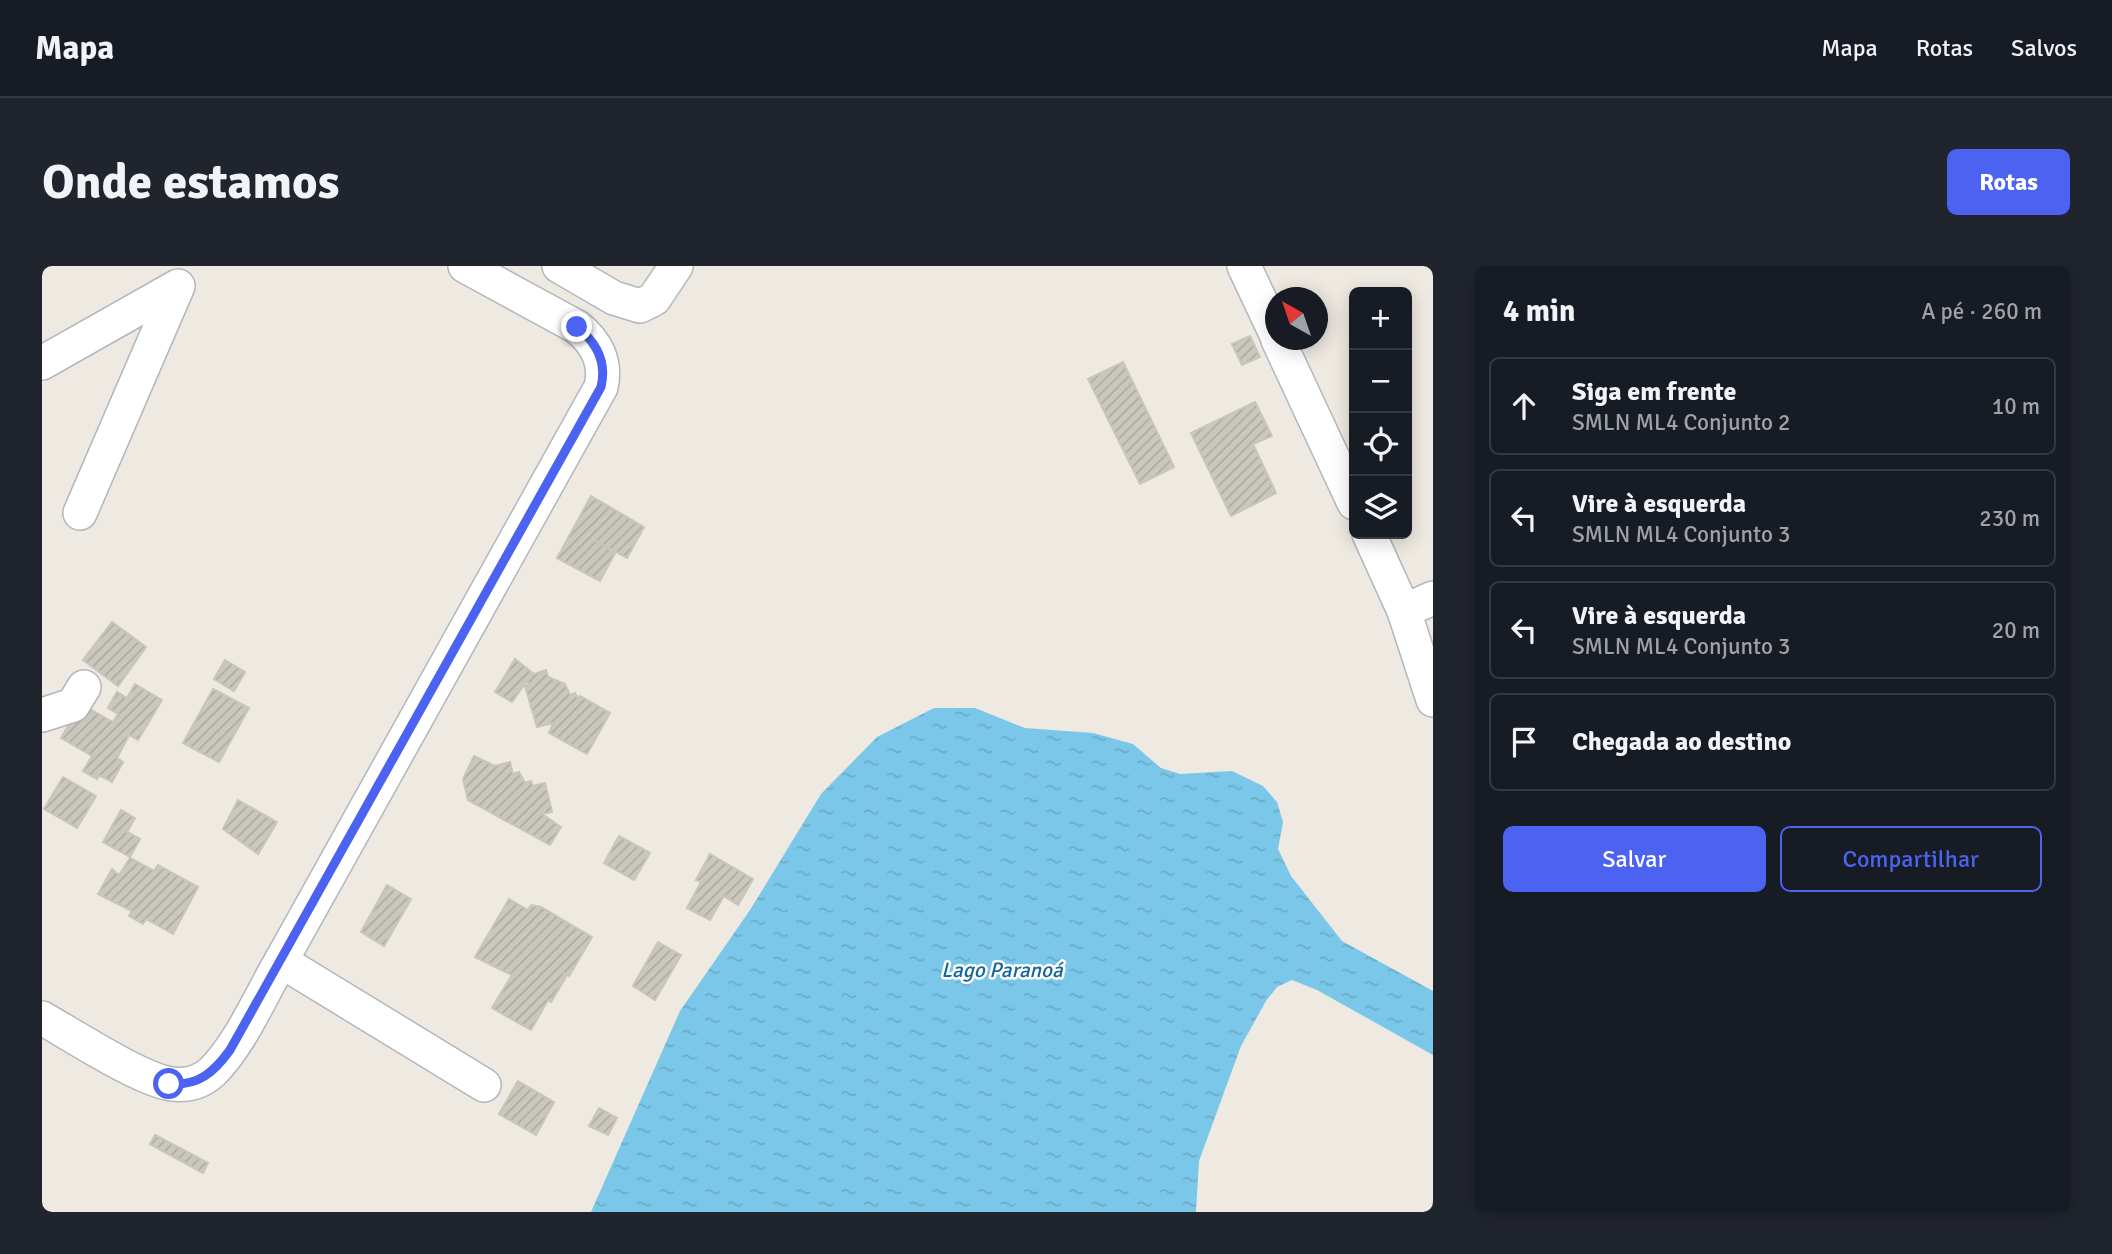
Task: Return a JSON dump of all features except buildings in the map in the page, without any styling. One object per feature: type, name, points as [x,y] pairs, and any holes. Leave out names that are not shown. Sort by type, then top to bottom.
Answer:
[{"type":"street","points":[[42,1018],[155,1080],[182,1085],[199,1081],[211,1073],[230,1050],[281,961],[601,387],[602,364],[591,338],[577,327],[465,266]]},
{"type":"street","points":[[559,266],[614,298],[640,306],[653,299],[676,266]]},
{"type":"street","points":[[1244,266],[1265,311]]},
{"type":"street","points":[[42,363],[183,276]]},
{"type":"street","points":[[80,513],[183,276]]},
{"type":"street","points":[[1283,350],[1349,492]]},
{"type":"street","points":[[1373,539],[1419,604],[1433,700]]},
{"type":"street","points":[[42,715],[73,705],[84,687]]},
{"type":"street","points":[[281,961],[484,1084]]},
{"type":"water","name":"Lago Paranoá","points":[[934,708],[975,708],[1025,728],[1093,733],[1133,744],[1161,768],[1180,774],[1232,771],[1263,786],[1277,802],[1283,822],[1278,849],[1291,876],[1342,941],[1433,991],[1433,1055],[1317,990],[1292,980],[1277,987],[1241,1046],[1199,1161],[1196,1212],[591,1212],[680,1011],[750,910],[821,794],[877,737]]},
{"type":"route","points":[[169,1084],[182,1085],[199,1081],[211,1073],[230,1050],[601,387],[602,364],[598,352],[591,338],[577,327]]}]
